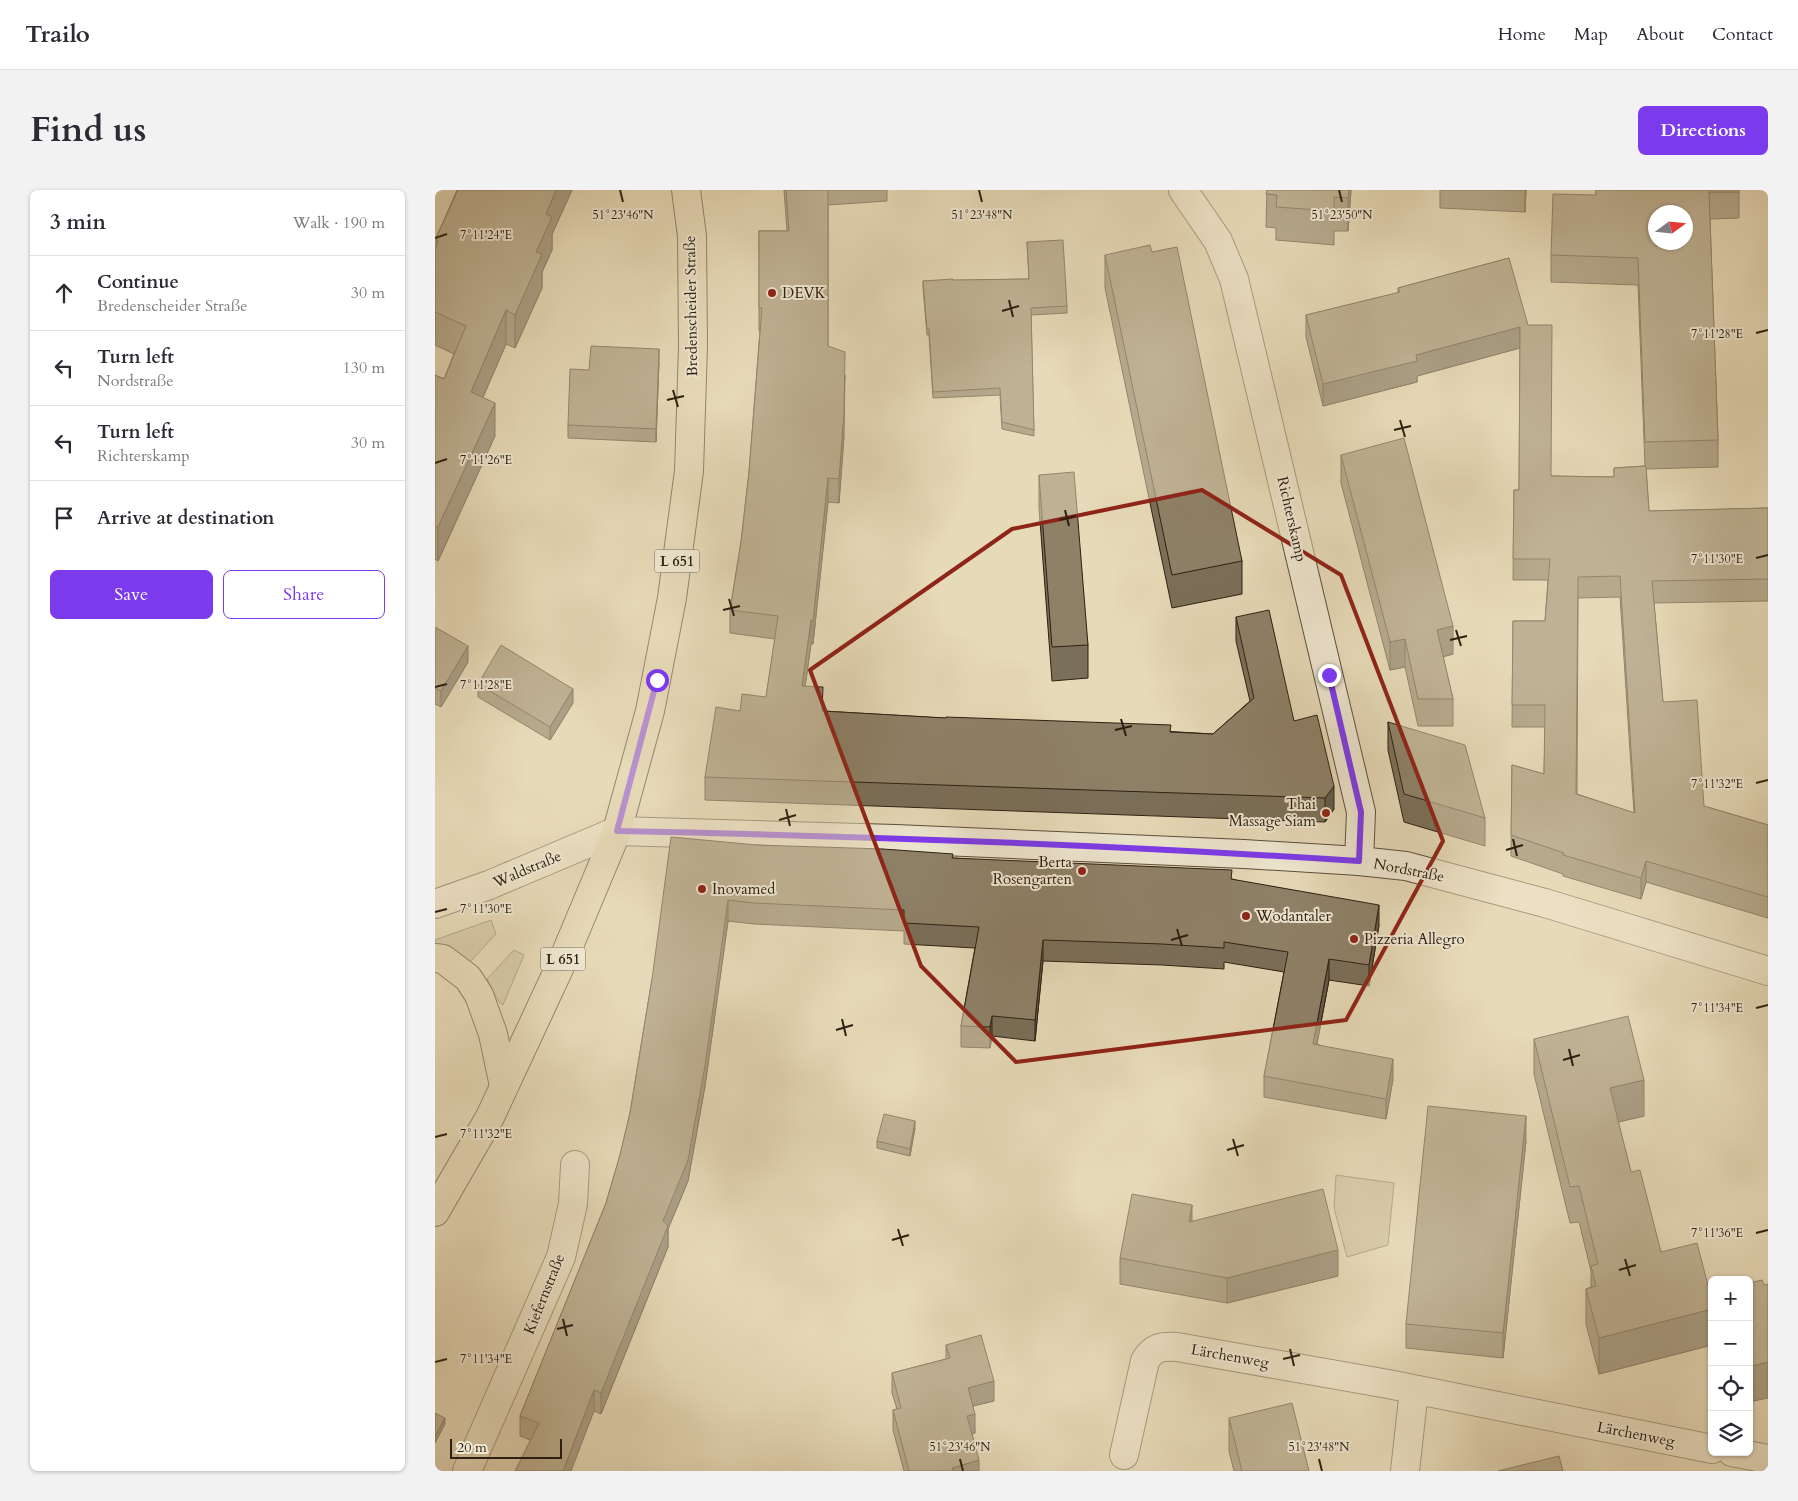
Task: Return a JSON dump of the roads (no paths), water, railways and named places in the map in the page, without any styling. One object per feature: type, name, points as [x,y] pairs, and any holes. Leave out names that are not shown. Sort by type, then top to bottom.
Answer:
[{"type":"main road","name":"Bredenscheider Straße","points":[[435,1212],[467,1159],[504,1086],[563,960],[617,831],[657,680],[672,598],[689,472],[693,346],[691,236],[686,190]]},
{"type":"main road","points":[[435,958],[443,959],[468,978],[479,995],[493,1034],[504,1086]]},
{"type":"street","name":"Richterskamp","points":[[1183,190],[1218,241],[1234,279],[1361,812],[1359,861]]},
{"type":"street","name":"Nordstraße","points":[[617,831],[925,840],[1244,854],[1407,866],[1545,904],[1768,971]]},
{"type":"street","name":"Waldstraße","points":[[435,904],[489,885],[617,831]]},
{"type":"street","name":"Kiefernstraße","points":[[467,1471],[561,1257],[573,1204],[575,1165]]},
{"type":"street","name":"Lärchenweg","points":[[1124,1455],[1145,1361],[1153,1351],[1162,1346],[1177,1347],[1414,1390],[1708,1448]]},
{"type":"street","points":[[1405,1471],[1414,1390]]},
{"type":"street","points":[[1753,1456],[1768,1459]]},
{"type":"place","name":"DEVK","points":[[772,293]]},
{"type":"place","name":"Thai Massage Siam","points":[[1326,813]]},
{"type":"place","name":"Berta Rosengarten","points":[[1082,871]]},
{"type":"place","name":"Inovamed","points":[[702,889]]},
{"type":"place","name":"Wodantaler","points":[[1246,916]]},
{"type":"place","name":"Pizzeria Allegro","points":[[1354,939]]}]
